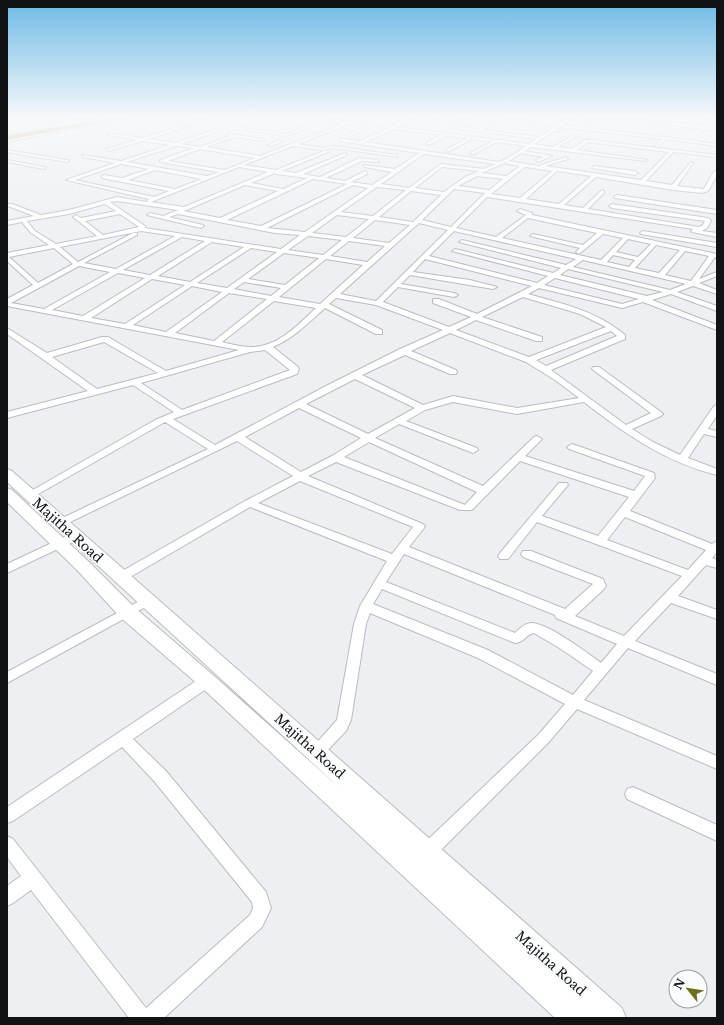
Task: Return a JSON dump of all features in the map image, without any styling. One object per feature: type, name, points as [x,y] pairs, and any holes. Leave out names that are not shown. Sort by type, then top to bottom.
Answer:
[{"type":"main road","name":"Majitha Road","points":[[7,474],[29,495],[64,534],[83,566],[127,612],[207,681],[576,1018]]},
{"type":"main road","name":"Majitha Road","points":[[7,492],[121,577],[317,752],[609,1017]]},
{"type":"street","points":[[33,166],[44,168]]},
{"type":"street","points":[[111,166],[69,180],[156,199]]},
{"type":"street","points":[[138,166],[208,178]]},
{"type":"street","points":[[192,166],[225,171]]},
{"type":"street","points":[[7,223],[69,212],[118,199],[140,203],[147,202],[239,166],[349,184],[446,194]]},
{"type":"street","points":[[163,218],[289,166]]},
{"type":"street","points":[[296,176],[319,166]]},
{"type":"street","points":[[320,179],[347,166]]},
{"type":"street","points":[[363,166],[398,171]]},
{"type":"street","points":[[167,335],[282,251],[405,166]]},
{"type":"street","points":[[215,344],[439,166]]},
{"type":"street","points":[[447,166],[484,170]]},
{"type":"street","points":[[7,415],[165,374],[249,350],[267,347],[281,341],[297,330],[368,264],[417,222],[453,187],[495,166]]},
{"type":"street","points":[[378,303],[488,193],[523,166]]},
{"type":"street","points":[[530,166],[673,188],[705,191],[716,172]]},
{"type":"street","points":[[538,167],[542,166]]},
{"type":"street","points":[[641,183],[657,166]]},
{"type":"street","points":[[673,188],[688,166]]},
{"type":"street","points":[[583,174],[594,167],[635,174]]},
{"type":"street","points":[[122,180],[154,169]]},
{"type":"street","points":[[522,200],[556,170]]},
{"type":"street","points":[[262,228],[349,184],[365,173]]},
{"type":"street","points":[[476,174],[507,178]]},
{"type":"street","points":[[560,206],[594,176]]},
{"type":"street","points":[[104,177],[177,191]]},
{"type":"street","points":[[221,220],[311,178]]},
{"type":"street","points":[[620,185],[625,181]]},
{"type":"street","points":[[709,182],[717,183]]},
{"type":"street","points":[[246,184],[284,191]]},
{"type":"street","points":[[650,190],[656,185]]},
{"type":"street","points":[[453,187],[522,200],[701,229]]},
{"type":"street","points":[[684,196],[689,190]]},
{"type":"street","points":[[584,210],[602,192]]},
{"type":"street","points":[[640,201],[645,196]]},
{"type":"street","points":[[617,198],[716,212],[706,226],[675,238]]},
{"type":"street","points":[[106,202],[143,227],[142,229]]},
{"type":"street","points":[[147,202],[221,220],[262,228],[391,245]]},
{"type":"street","points":[[10,205],[41,217]]},
{"type":"street","points":[[612,206],[711,220]]},
{"type":"street","points":[[497,239],[530,214],[520,211]]},
{"type":"street","points":[[69,212],[101,236]]},
{"type":"street","points":[[79,220],[120,212]]},
{"type":"street","points":[[337,213],[417,222],[452,229],[692,283],[717,292]]},
{"type":"street","points":[[150,215],[201,226]]},
{"type":"street","points":[[527,216],[715,256],[692,283]]},
{"type":"street","points":[[625,223],[631,218]]},
{"type":"street","points":[[23,220],[33,232],[54,245],[76,264],[323,306],[379,332]]},
{"type":"street","points":[[580,220],[604,225]]},
{"type":"street","points":[[545,226],[551,221]]},
{"type":"street","points":[[649,234],[659,222]]},
{"type":"street","points":[[569,231],[574,226]]},
{"type":"street","points":[[7,303],[37,285],[142,229]]},
{"type":"street","points":[[7,256],[54,245],[142,229],[368,264]]},
{"type":"street","points":[[522,245],[539,231]]},
{"type":"street","points":[[693,231],[717,235]]},
{"type":"street","points":[[7,569],[64,534],[215,449],[299,404],[447,330],[522,295],[568,267],[578,257],[584,247],[601,232]]},
{"type":"street","points":[[639,232],[717,245]]},
{"type":"street","points":[[443,262],[455,251],[464,238],[471,233]]},
{"type":"street","points":[[44,312],[181,236]]},
{"type":"street","points":[[533,236],[584,247]]},
{"type":"street","points":[[548,251],[564,236]]},
{"type":"street","points":[[602,263],[627,237]]},
{"type":"street","points":[[84,319],[211,240]]},
{"type":"street","points":[[462,242],[671,292],[717,309]]},
{"type":"street","points":[[630,269],[655,243]]},
{"type":"street","points":[[126,327],[190,283],[249,246]]},
{"type":"street","points":[[660,276],[684,249]]},
{"type":"street","points":[[455,251],[646,300],[715,325]]},
{"type":"street","points":[[611,253],[639,259]]},
{"type":"street","points":[[7,256],[37,285]]},
{"type":"street","points":[[424,257],[622,306],[671,292],[692,283],[715,276]]},
{"type":"street","points":[[408,273],[493,287]]},
{"type":"street","points":[[242,280],[286,287]]},
{"type":"street","points":[[396,285],[454,295]]},
{"type":"street","points":[[334,295],[378,303],[529,360],[546,369],[646,442],[682,459],[717,472]]},
{"type":"street","points":[[522,295],[573,310],[601,321],[612,328],[622,338],[546,369]]},
{"type":"street","points":[[436,301],[538,339]]},
{"type":"street","points":[[7,303],[44,312],[249,350]]},
{"type":"street","points":[[529,360],[612,328]]},
{"type":"street","points":[[7,330],[46,356],[95,392]]},
{"type":"street","points":[[46,356],[105,339],[165,374]]},
{"type":"street","points":[[29,495],[166,419],[294,372],[295,369],[267,347]]},
{"type":"street","points":[[403,352],[454,372]]},
{"type":"street","points":[[596,369],[658,414],[626,428]]},
{"type":"street","points":[[355,375],[422,408]]},
{"type":"street","points":[[134,382],[181,413]]},
{"type":"street","points":[[121,577],[249,503],[336,458],[368,438],[422,408],[452,399],[517,411],[587,399]]},
{"type":"street","points":[[299,404],[368,438],[484,491]]},
{"type":"street","points":[[682,459],[717,409]]},
{"type":"street","points":[[166,419],[215,449]]},
{"type":"street","points":[[399,421],[473,450]]},
{"type":"street","points":[[702,430],[717,434]]},
{"type":"street","points":[[238,437],[301,477],[418,524],[418,528],[394,558],[366,606],[360,624],[344,720],[341,727],[317,752]]},
{"type":"street","points":[[336,458],[464,508],[468,508],[537,439]]},
{"type":"street","points":[[572,447],[648,474],[650,478],[600,542]]},
{"type":"street","points":[[518,457],[637,496]]},
{"type":"street","points":[[504,556],[563,485]]},
{"type":"street","points":[[249,503],[394,558]]},
{"type":"street","points":[[409,867],[427,852],[525,757],[626,642],[690,575],[711,562],[715,547],[623,512]]},
{"type":"street","points":[[535,517],[690,575]]},
{"type":"street","points":[[403,548],[717,680]]},
{"type":"street","points":[[448,567],[564,614],[570,613],[600,586],[599,582],[527,554]]},
{"type":"street","points":[[380,584],[516,638],[528,629],[533,628],[602,670]]},
{"type":"street","points":[[669,598],[717,615]]},
{"type":"street","points":[[7,678],[147,601]]},
{"type":"street","points":[[366,606],[484,654],[574,702],[717,763]]},
{"type":"street","points":[[7,816],[207,681]]},
{"type":"street","points":[[123,738],[160,776],[260,898],[262,908],[256,921],[149,1018]]},
{"type":"street","points":[[633,794],[717,833]]},
{"type":"street","points":[[7,844],[141,1018]]},
{"type":"street","points":[[7,897],[33,878]]}]
